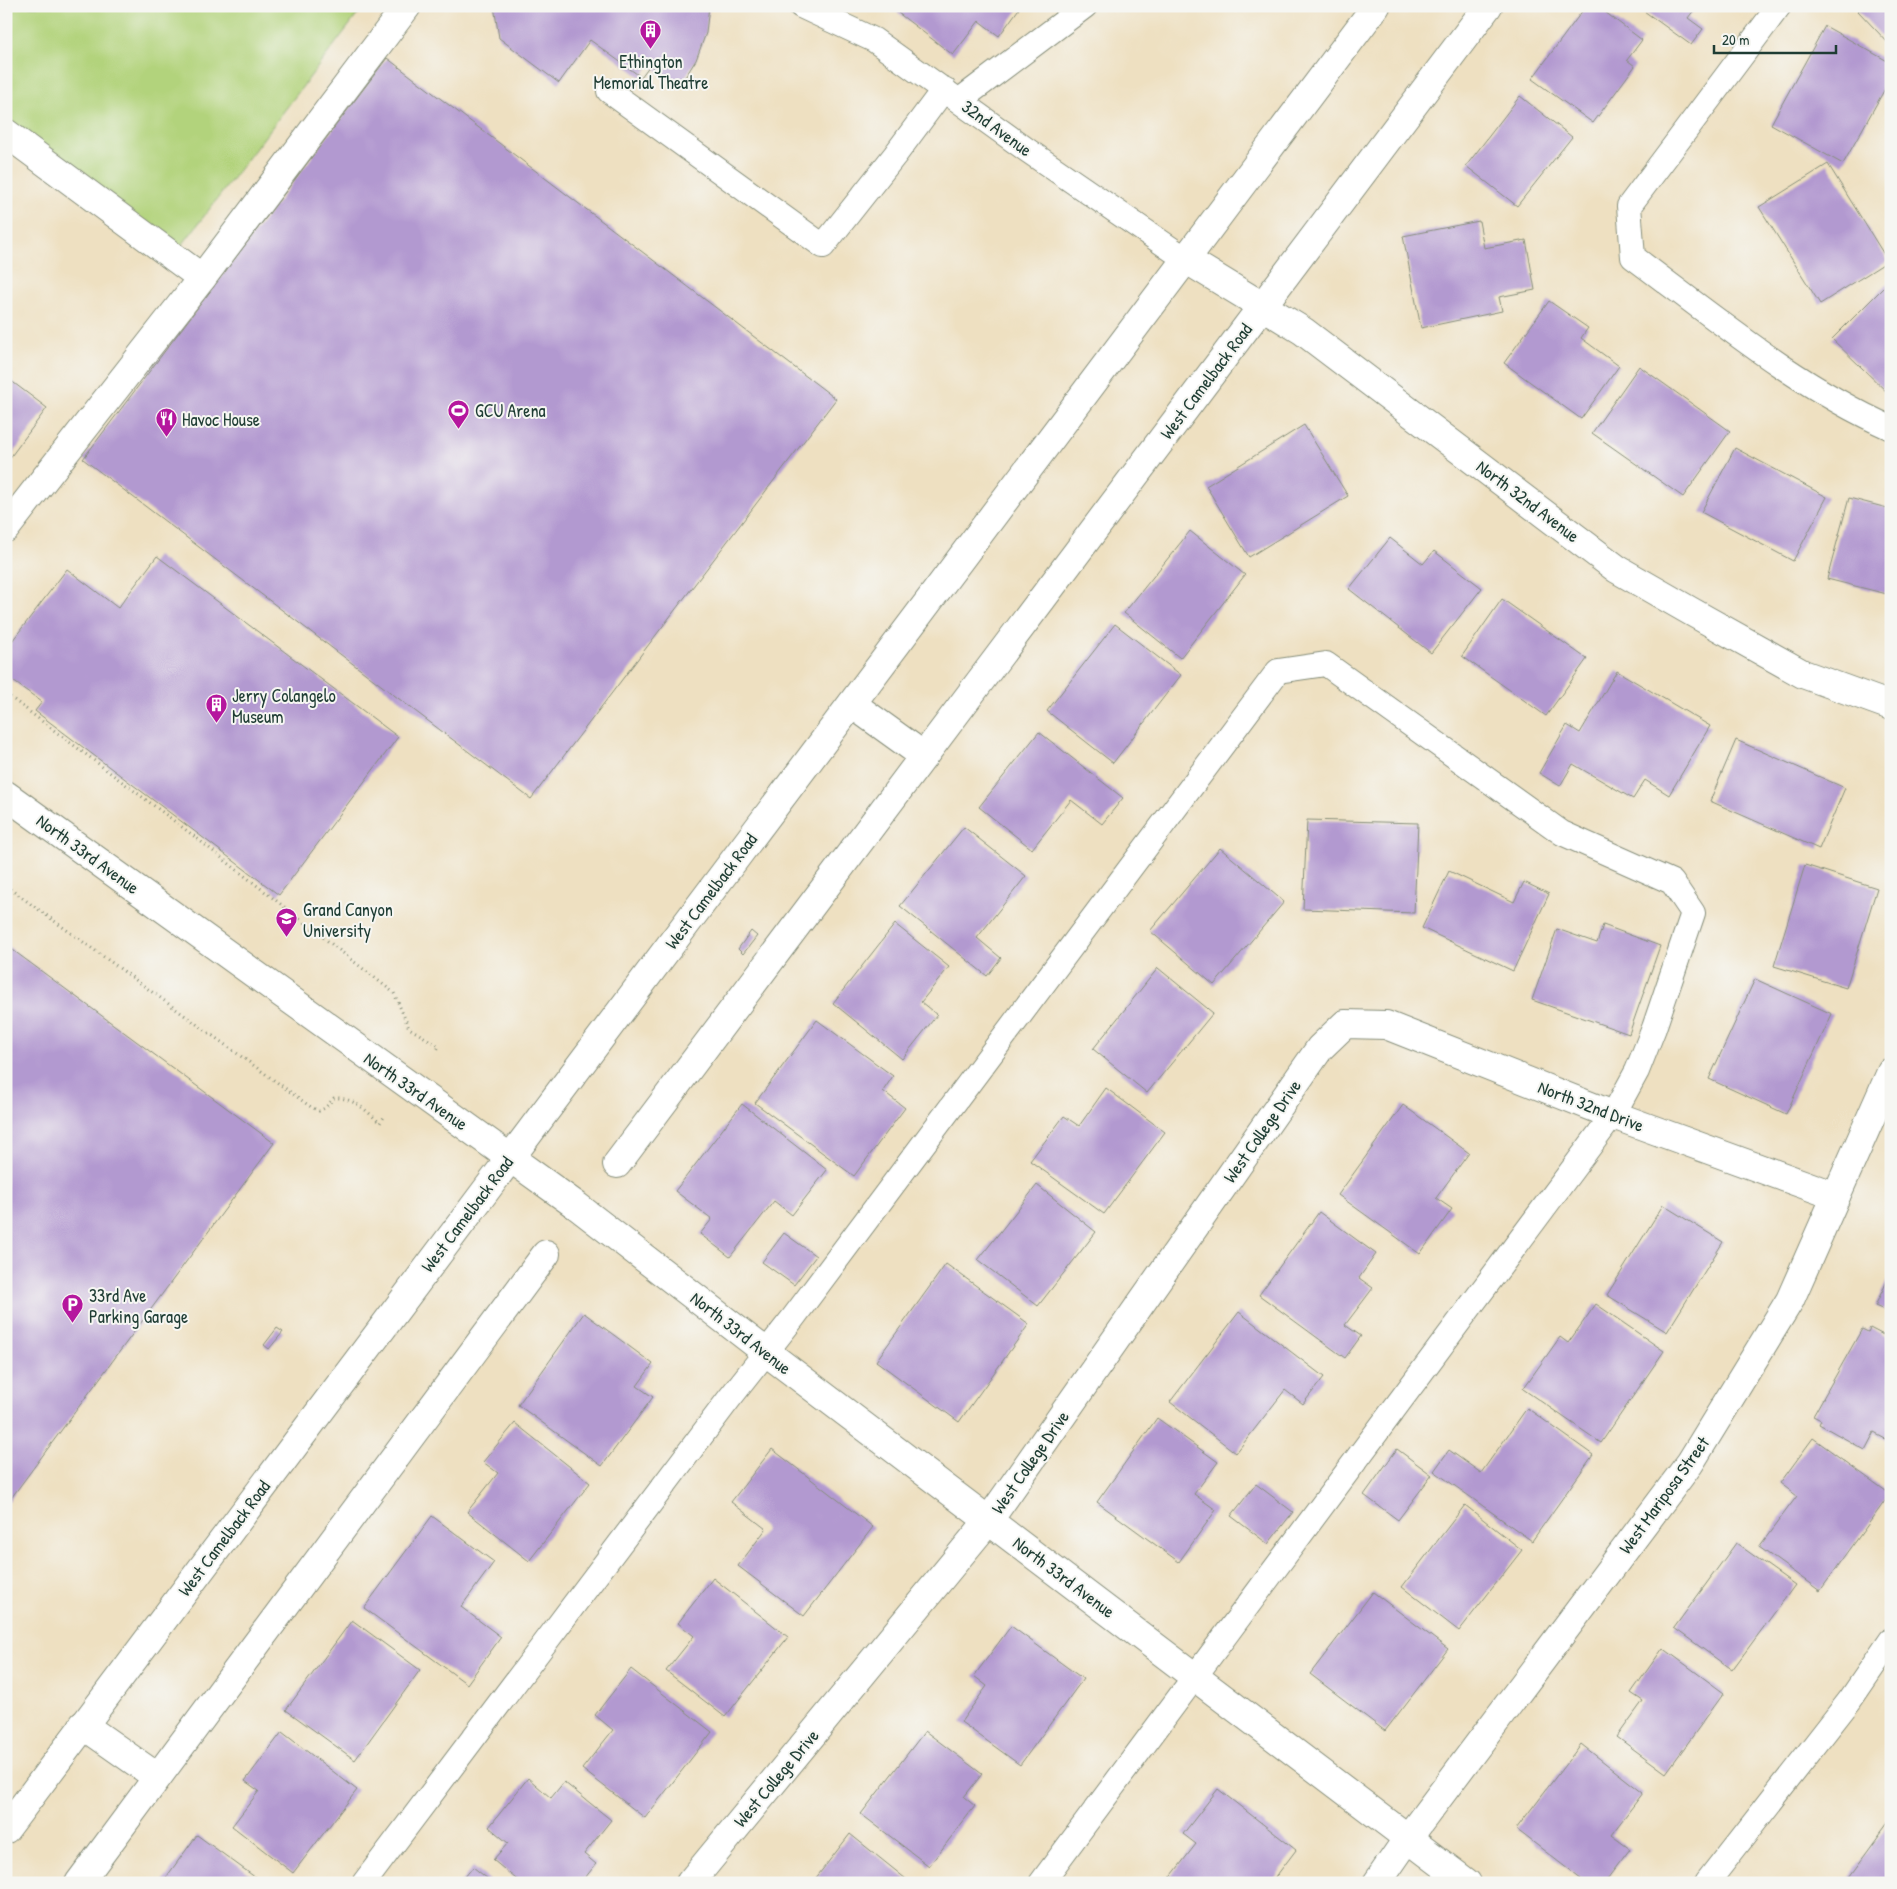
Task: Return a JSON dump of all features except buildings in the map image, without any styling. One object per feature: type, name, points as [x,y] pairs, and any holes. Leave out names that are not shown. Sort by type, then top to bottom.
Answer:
[{"type":"street","points":[[6,528],[202,278],[407,6]]},
{"type":"street","name":"West Camelback Road","points":[[6,1829],[1376,6]]},
{"type":"street","name":"West Camelback Road","points":[[617,1164],[1488,6]]},
{"type":"street","points":[[6,133],[202,278]]},
{"type":"street","name":"North 32nd Avenue","points":[[1186,260],[1303,331],[1616,568],[1803,674],[1891,706]]},
{"type":"street","points":[[852,704],[924,756]]},
{"type":"street","name":"North 33rd Avenue","points":[[6,796],[577,1206],[766,1352],[1467,1883]]},
{"type":"street","name":"North 32nd Drive","points":[[1345,1024],[1386,1025],[1613,1115],[1836,1196]]},
{"type":"street","name":"West College Drive","points":[[690,1883],[989,1520],[1320,1048],[1345,1024]]},
{"type":"street","name":"West Mariposa Street","points":[[1376,1883],[1690,1463],[1790,1300],[1891,1072]]},
{"type":"street","points":[[79,1883],[546,1254]]},
{"type":"street","points":[[83,1725],[157,1778]]},
{"type":"lane","name":"32nd Avenue","points":[[800,6],[874,40],[1027,150],[1186,260]]},
{"type":"lane","points":[[609,91],[823,246],[895,156],[952,95],[1085,6]]},
{"type":"lane","points":[[1779,6],[1629,206],[1633,257],[1788,371],[1874,421],[1891,428]]},
{"type":"lane","points":[[364,1883],[1278,671],[1326,664],[1562,833],[1672,882],[1693,913],[1654,1028],[1637,1071],[1613,1115],[1041,1883]]},
{"type":"lane","points":[[1707,1883],[1850,1700],[1891,1640]]},
{"type":"path","points":[[6,694],[394,993],[409,1028],[439,1046],[436,1052]]},
{"type":"path","points":[[6,886],[311,1107],[319,1111],[325,1108],[334,1098],[343,1098],[362,1106],[380,1123],[384,1117]]},
{"type":"green space","points":[[6,6],[364,6],[173,257],[6,133]]},
{"type":"place","name":"Ethington Memorial Theatre","points":[[651,50]]},
{"type":"place","name":"GCU Arena","points":[[459,429]]},
{"type":"place","name":"Havoc House","points":[[166,438]]},
{"type":"place","name":"Jerry Colangelo Museum","points":[[216,724]]},
{"type":"place","name":"Grand Canyon University","points":[[287,938]]},
{"type":"place","name":"33rd Ave Parking Garage","points":[[73,1324]]}]
